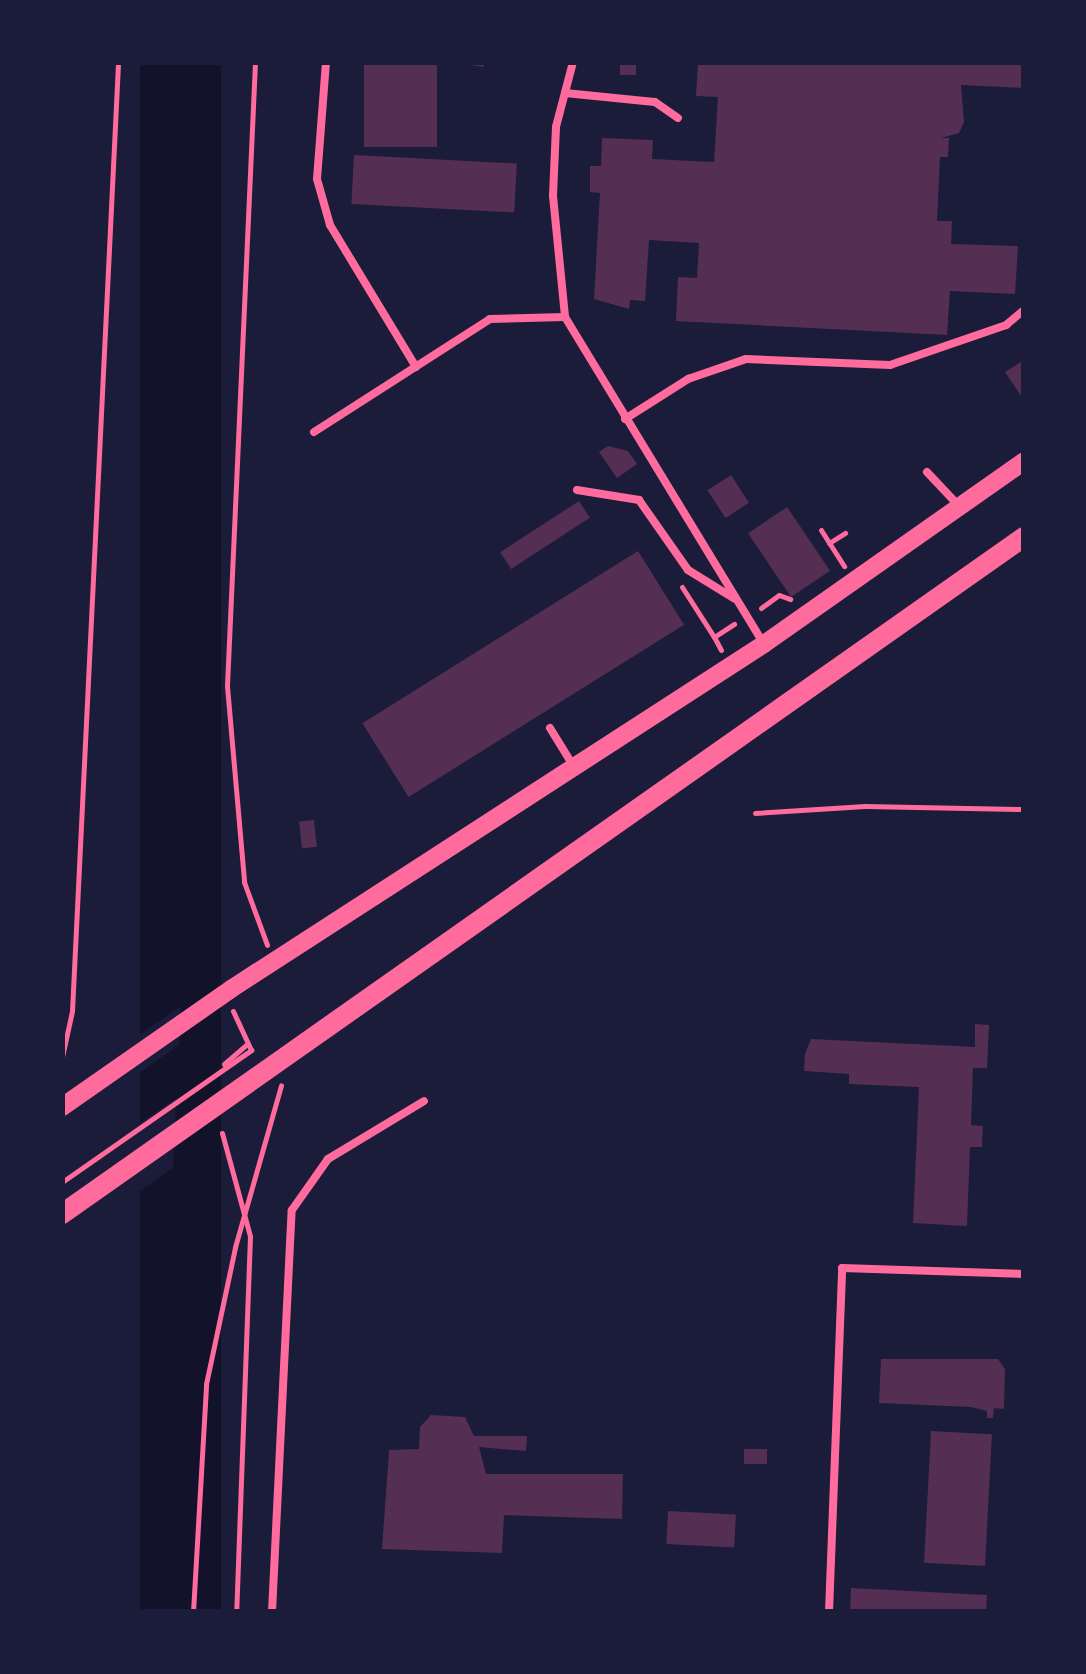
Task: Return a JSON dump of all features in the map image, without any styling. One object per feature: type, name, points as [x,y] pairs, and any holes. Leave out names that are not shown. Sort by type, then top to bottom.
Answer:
[{"type":"main road","points":[[62,1214],[1024,537]]},
{"type":"street","points":[[69,1103],[210,1002],[764,644],[1024,460]]},
{"type":"lane","points":[[326,62],[318,178],[330,225],[416,367]]},
{"type":"lane","points":[[573,62],[565,93],[552,196],[564,317],[764,644]]},
{"type":"lane","points":[[565,93],[656,102],[678,118]]},
{"type":"lane","points":[[625,418],[688,379],[746,359],[890,364],[1006,325],[1024,310]]},
{"type":"lane","points":[[314,432],[490,320],[564,317]]},
{"type":"lane","points":[[927,472],[960,508]]},
{"type":"lane","points":[[577,490],[640,500],[688,570],[738,601]]},
{"type":"lane","points":[[550,728],[574,767]]},
{"type":"lane","points":[[272,1612],[292,1210],[328,1159],[424,1101]]},
{"type":"lane","points":[[829,1612],[842,1268],[1024,1274]]},
{"type":"path","points":[[62,1057],[72,1011],[118,62]]},
{"type":"path","points":[[255,62],[227,686],[246,892],[272,962]]},
{"type":"path","points":[[829,543],[845,532]]},
{"type":"path","points":[[682,587],[714,636]]},
{"type":"path","points":[[755,814],[865,806],[1024,809]]},
{"type":"path","points":[[62,1182],[251,1050],[230,1005],[231,989]]},
{"type":"path","points":[[224,1064],[247,1044]]},
{"type":"path","points":[[192,1612],[206,1384],[243,1220],[279,1104],[282,1087],[272,1068]]},
{"type":"path","points":[[222,1134],[250,1236],[236,1612]]},
{"type":"shaded area","points":[[140,63],[221,63],[221,1612],[140,1612]]},
{"type":"pier","points":[[181,1006],[179,1045],[92,1107],[93,1067]]},
{"type":"pier","points":[[176,1098],[173,1168],[87,1228],[89,1158]]},
{"type":"building","points":[[364,62],[437,62],[437,147],[364,147]]},
{"type":"building","points":[[455,62],[486,62],[483,67]]},
{"type":"building","points":[[620,62],[636,62],[636,75],[620,75]]},
{"type":"building","points":[[698,62],[1024,62],[1024,88],[961,85],[964,122],[959,133],[941,138],[949,138],[948,157],[940,157],[937,221],[952,221],[951,244],[1018,246],[1015,294],[950,291],[947,335],[676,321],[678,277],[697,278],[699,243],[649,240],[645,301],[630,300],[629,309],[594,299],[600,193],[590,192],[590,166],[601,166],[602,138],[653,140],[652,159],[714,162],[718,97],[696,96]]},
{"type":"building","points":[[354,155],[517,164],[514,212],[351,204]]},
{"type":"building","points":[[1024,360],[1024,400],[1005,372]]},
{"type":"building","points":[[608,446],[628,451],[637,464],[617,478],[599,452]]},
{"type":"building","points":[[731,475],[749,503],[725,518],[708,490]]},
{"type":"building","points":[[579,501],[590,518],[511,569],[500,552]]},
{"type":"building","points":[[787,507],[830,571],[791,597],[748,533]]},
{"type":"building","points":[[638,551],[684,625],[408,797],[362,723]]},
{"type":"building","points":[[314,820],[317,847],[302,848],[299,822]]},
{"type":"building","points":[[975,1024],[989,1025],[987,1068],[973,1068],[971,1125],[983,1126],[982,1147],[970,1147],[967,1226],[913,1223],[919,1087],[849,1084],[849,1074],[804,1071],[805,1054],[811,1039],[975,1047]]},
{"type":"building","points":[[881,1359],[998,1359],[1005,1369],[1004,1409],[994,1408],[993,1418],[987,1418],[987,1411],[971,1407],[879,1403]]},
{"type":"building","points":[[431,1415],[465,1417],[474,1436],[527,1436],[526,1451],[479,1447],[486,1474],[623,1474],[622,1519],[504,1515],[502,1553],[382,1549],[389,1450],[419,1449],[420,1427]]},
{"type":"building","points":[[931,1431],[992,1434],[985,1566],[924,1563]]},
{"type":"building","points":[[744,1449],[767,1449],[767,1464],[744,1464]]},
{"type":"building","points":[[668,1511],[736,1515],[734,1548],[666,1544]]},
{"type":"building","points":[[851,1588],[987,1595],[986,1612],[850,1612]]}]
